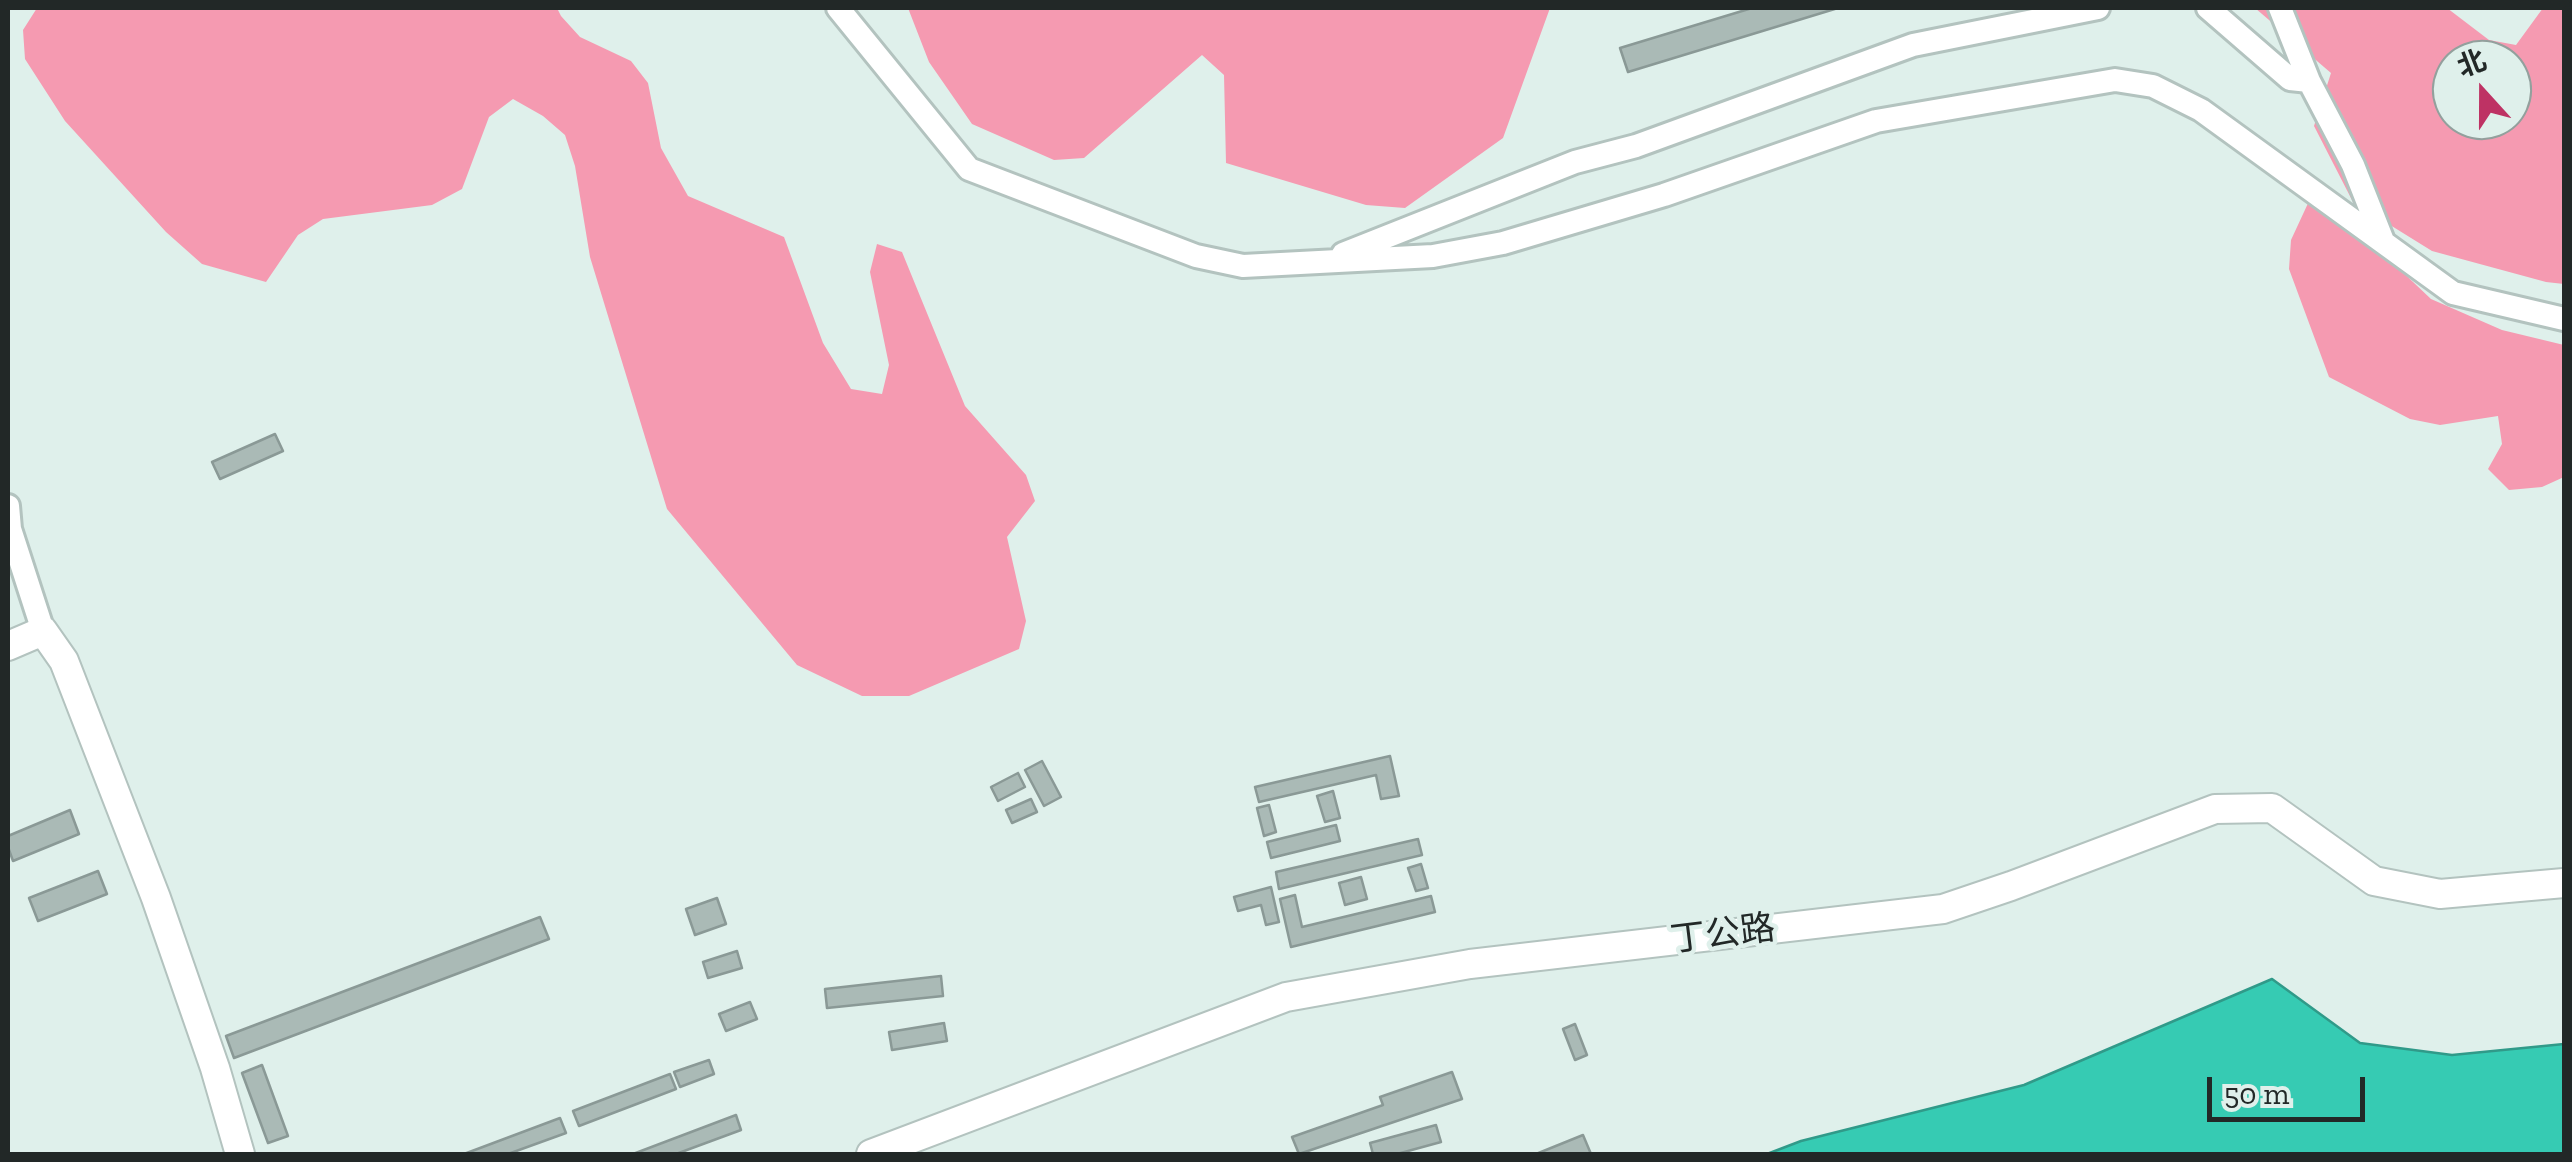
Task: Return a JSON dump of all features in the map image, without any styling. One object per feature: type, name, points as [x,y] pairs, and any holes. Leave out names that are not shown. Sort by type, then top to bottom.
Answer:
[{"type":"street","points":[[838,8],[969,169],[1196,256],[1243,266],[1433,256],[1502,244],[1664,195],[1876,120],[2114,80],[2152,86],[2201,110],[2453,293],[2564,319]]},
{"type":"street","points":[[1326,261],[1575,162],[1636,146],[1913,46],[2098,8]]},
{"type":"street","points":[[2208,8],[2290,78],[2308,81]]},
{"type":"street","points":[[2280,8],[2308,81],[2353,165],[2383,241]]},
{"type":"street","points":[[8,506],[10,529],[43,631],[64,661],[156,898],[216,1068],[240,1154]]},
{"type":"street","points":[[8,646],[43,631]]},
{"type":"street","name":"丁公路","points":[[871,1154],[1286,997],[1470,964],[1943,909],[2215,810],[2272,808],[2374,881],[2440,894],[2564,883]]},
{"type":"shaded area","points":[[37,8],[557,8],[580,37],[631,61],[648,83],[661,148],[688,196],[784,237],[823,343],[851,389],[882,394],[889,365],[870,272],[877,244],[902,252],[965,406],[1026,475],[1035,501],[1007,537],[1026,621],[1019,649],[909,696],[862,696],[797,665],[667,509],[590,257],[575,166],[565,135],[543,116],[513,99],[489,117],[462,189],[432,205],[323,219],[298,235],[266,282],[202,264],[166,232],[65,121],[25,59],[23,30]]},
{"type":"shaded area","points":[[908,8],[1550,8],[1503,138],[1405,208],[1366,205],[1226,163],[1224,75],[1202,55],[1084,158],[1054,160],[972,124],[929,62]]},
{"type":"shaded area","points":[[2255,8],[2447,8],[2489,40],[2432,40],[2432,140],[2532,140],[2532,40],[2520,40],[2543,8],[2564,8],[2564,284],[2432,251],[2353,202],[2314,126],[2331,73]]},
{"type":"shaded area","points":[[2310,199],[2356,228],[2431,299],[2502,330],[2564,345],[2564,477],[2542,487],[2509,490],[2488,469],[2502,444],[2498,416],[2440,425],[2410,419],[2329,377],[2289,269],[2291,240]]},
{"type":"shaded area","points":[[2272,979],[2360,1043],[2452,1055],[2564,1044],[2564,1154],[1767,1154],[1801,1141],[2024,1085]]},
{"type":"building","points":[[1752,8],[1838,8],[1628,72],[1620,48]]},
{"type":"building","points":[[275,434],[283,451],[220,479],[212,462]]},
{"type":"building","points":[[1390,756],[1399,796],[1381,799],[1376,775],[1259,802],[1255,787]]},
{"type":"building","points":[[1042,761],[1061,797],[1044,806],[1025,770]]},
{"type":"building","points":[[1018,773],[1025,787],[998,801],[991,787]]},
{"type":"building","points":[[1333,791],[1340,818],[1325,822],[1317,796]]},
{"type":"building","points":[[1031,799],[1037,812],[1012,823],[1006,810]]},
{"type":"building","points":[[1269,805],[1276,832],[1264,836],[1257,808]]},
{"type":"building","points":[[70,810],[79,834],[13,861],[8,836]]},
{"type":"building","points":[[1336,825],[1340,841],[1271,858],[1267,842]]},
{"type":"building","points":[[1418,839],[1422,855],[1279,889],[1276,872]]},
{"type":"building","points":[[1421,864],[1428,888],[1416,891],[1408,868]]},
{"type":"building","points":[[98,871],[107,894],[38,921],[29,898]]},
{"type":"building","points":[[1361,877],[1367,899],[1345,905],[1339,883]]},
{"type":"building","points":[[1271,887],[1279,922],[1266,925],[1261,905],[1238,911],[1234,897]]},
{"type":"building","points":[[1295,895],[1302,927],[1431,896],[1435,912],[1291,947],[1280,899]]},
{"type":"building","points":[[717,898],[726,924],[695,935],[686,909]]},
{"type":"building","points":[[540,917],[549,939],[234,1058],[226,1036]]},
{"type":"building","points":[[737,951],[742,968],[708,978],[703,962]]},
{"type":"building","points":[[941,976],[943,996],[827,1008],[825,989]]},
{"type":"building","points":[[750,1002],[757,1019],[726,1031],[719,1014]]},
{"type":"building","points":[[944,1023],[947,1041],[892,1050],[889,1032]]},
{"type":"building","points":[[1575,1024],[1587,1055],[1575,1060],[1563,1029]]},
{"type":"building","points":[[709,1060],[714,1074],[680,1087],[674,1072]]},
{"type":"building","points":[[262,1065],[288,1136],[268,1143],[242,1073]]},
{"type":"building","points":[[1452,1072],[1462,1099],[1299,1154],[1292,1137],[1383,1105],[1380,1097]]},
{"type":"building","points":[[670,1074],[676,1089],[579,1126],[573,1111]]},
{"type":"building","points":[[736,1115],[741,1130],[676,1154],[633,1154]]},
{"type":"building","points":[[560,1118],[566,1133],[508,1154],[464,1154]]},
{"type":"building","points":[[1436,1125],[1441,1142],[1397,1154],[1373,1154],[1370,1143]]},
{"type":"building","points":[[1583,1135],[1591,1154],[1536,1154]]}]
